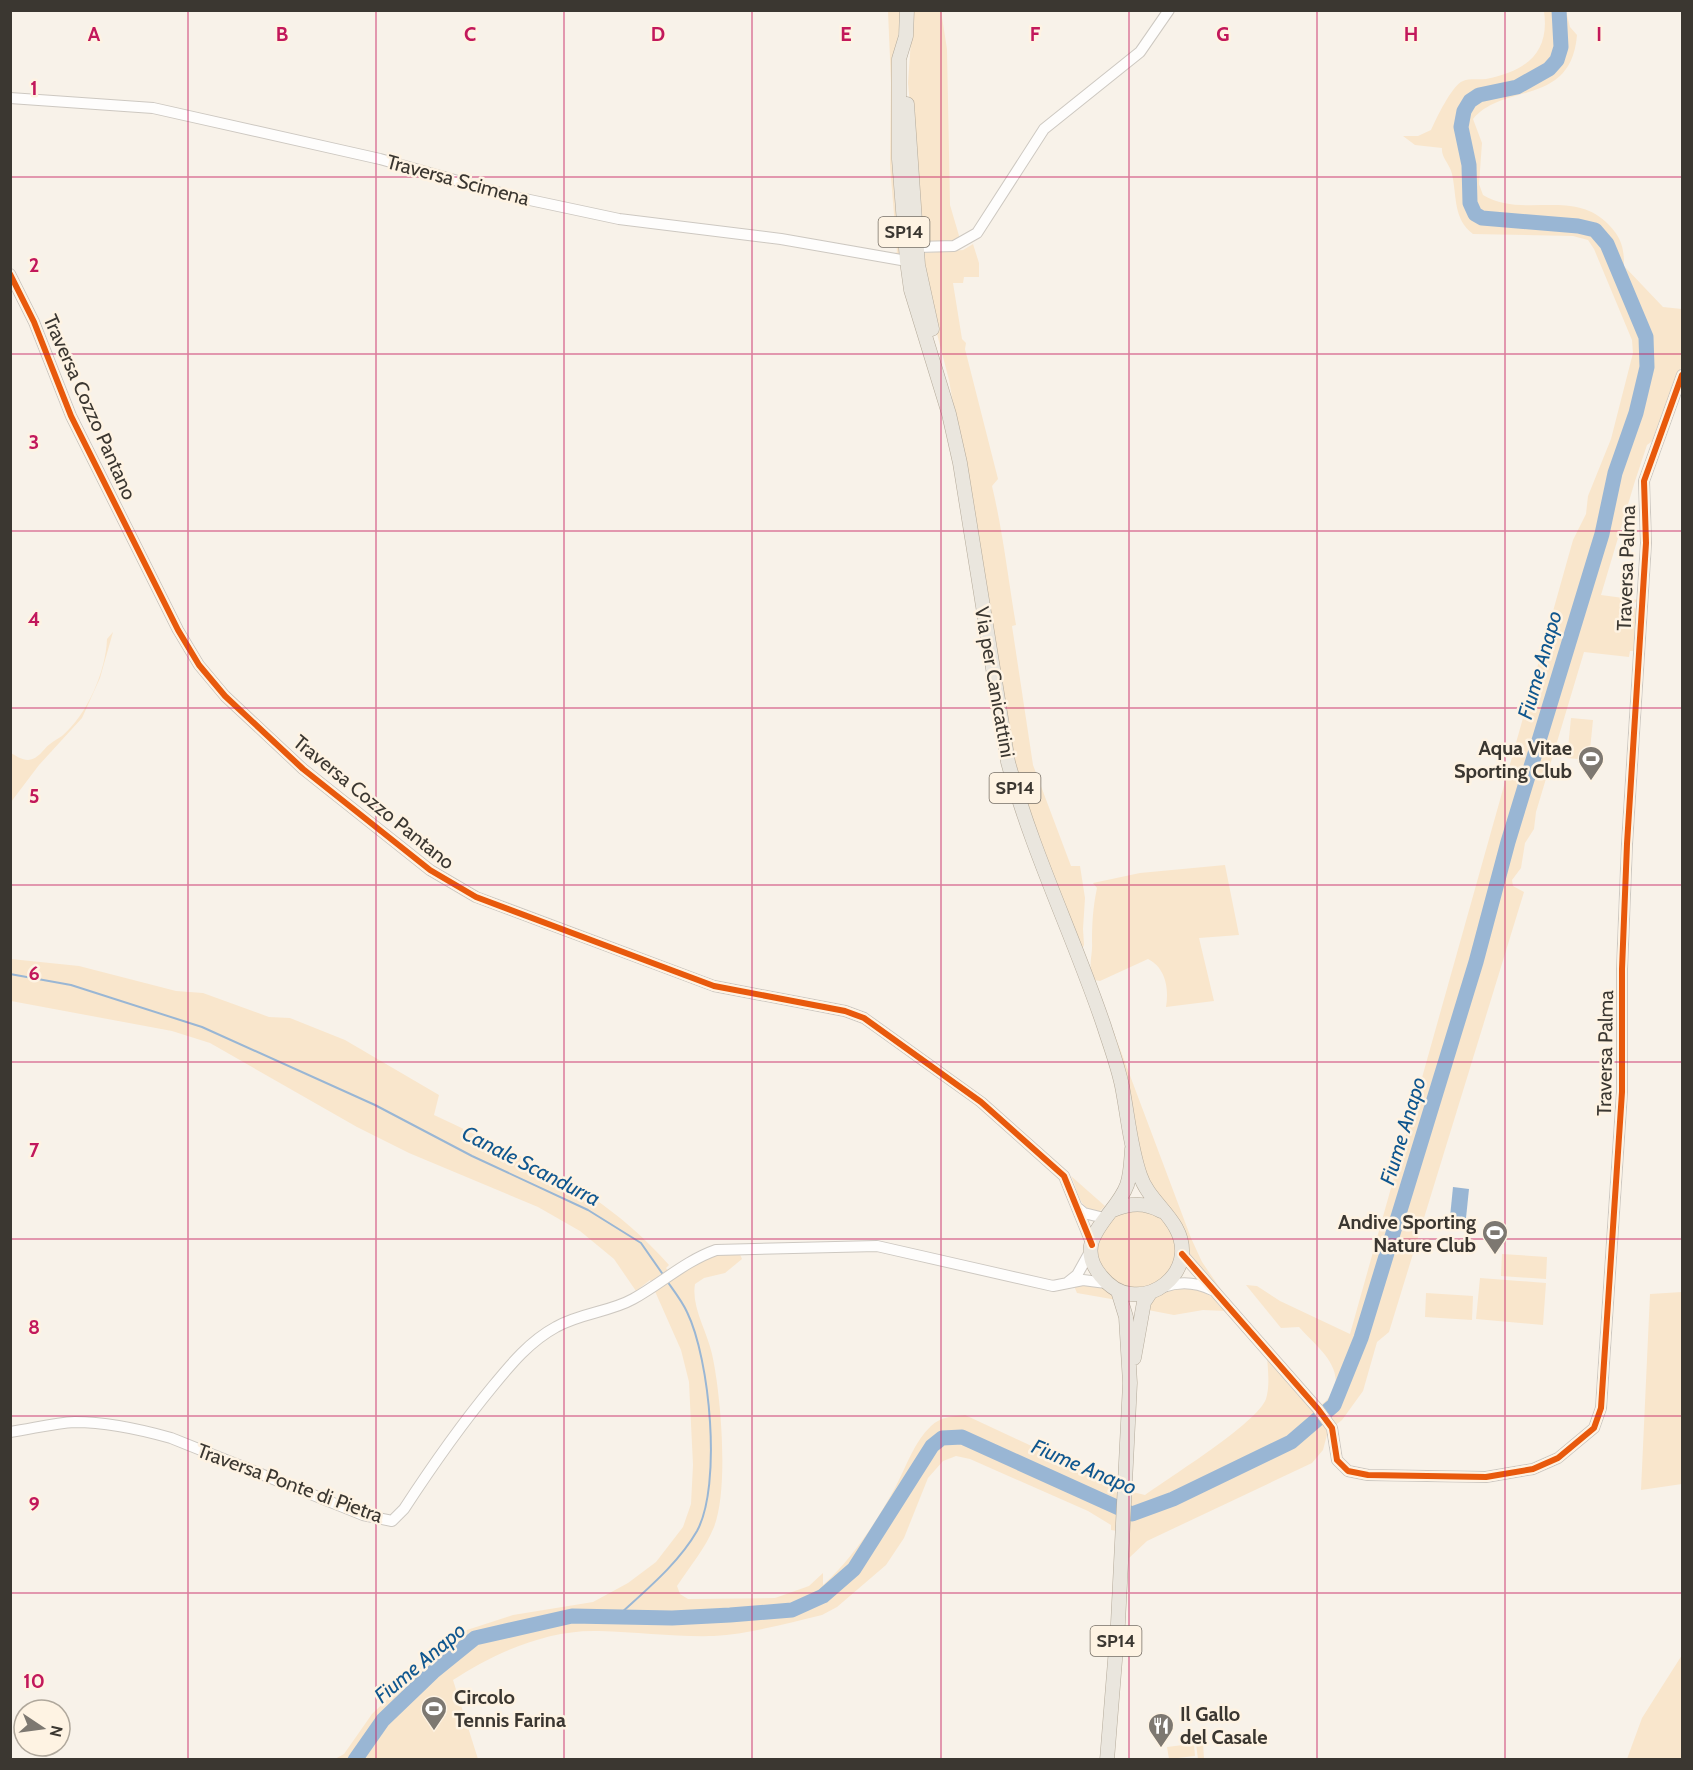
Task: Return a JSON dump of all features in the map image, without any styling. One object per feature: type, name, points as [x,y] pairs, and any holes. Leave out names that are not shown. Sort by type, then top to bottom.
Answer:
[{"type":"main road","name":"Via per Canicattini","points":[[908,10],[899,59],[899,159],[907,261],[912,290],[949,414],[960,463],[1008,762],[1019,803],[1104,1025],[1122,1085],[1132,1149]]},
{"type":"main road","name":"Via per Canicattini","points":[[903,45],[917,247],[930,322],[944,377],[949,414]]},
{"type":"main road","points":[[1130,1383],[1144,1302],[1175,1273],[1182,1254],[1181,1239],[1175,1225],[1148,1193],[1132,1149]]},
{"type":"main road","points":[[1130,1383],[1126,1317],[1112,1287],[1098,1273],[1091,1247],[1096,1230],[1127,1185],[1132,1149]]},
{"type":"main road","points":[[1108,1214],[1126,1205],[1140,1204],[1154,1207],[1166,1214]]},
{"type":"main road","points":[[1112,1287],[1129,1294],[1156,1290]]},
{"type":"main road","name":"SP14","points":[[1108,1756],[1130,1383]]},
{"type":"street","points":[[917,247],[954,246],[977,233],[1044,129],[1140,52],[1169,10]]},
{"type":"street","name":"Traversa Scimena","points":[[10,98],[123,104],[162,110],[380,159],[511,196],[619,219],[781,239],[907,261]]},
{"type":"street","points":[[899,159],[903,173],[908,236],[917,247]]},
{"type":"street","points":[[917,247],[907,261],[915,273],[930,322]]},
{"type":"street","name":"Traversa Cozzo Pantano","points":[[10,274],[34,321],[71,416],[173,620],[198,665],[225,696],[303,770],[430,870],[476,897],[714,986],[845,1011],[864,1018],[989,1110],[1064,1176],[1091,1247]]},
{"type":"street","name":"Traversa Palma","points":[[1218,1292],[1318,1409],[1332,1428],[1337,1460],[1341,1467],[1354,1473],[1368,1476],[1486,1478],[1533,1469],[1558,1458],[1579,1443],[1594,1428],[1599,1417],[1622,1092],[1623,946],[1646,543],[1644,481],[1683,375]]},
{"type":"street","points":[[1078,1208],[1084,1213],[1108,1214]]},
{"type":"street","name":"Traversa Ponte di Pietra","points":[[10,1432],[74,1422],[116,1425],[143,1431],[179,1441],[363,1515],[392,1521],[404,1509],[458,1427],[517,1358],[537,1339],[556,1327],[586,1314],[631,1300],[698,1256],[730,1247],[810,1249],[868,1246],[1053,1286],[1067,1283]]},
{"type":"street","points":[[1067,1283],[1083,1266],[1091,1247]]},
{"type":"street","points":[[1182,1254],[1188,1264],[1218,1292]]},
{"type":"street","points":[[1067,1283],[1092,1280],[1112,1287]]},
{"type":"street","points":[[1156,1290],[1175,1283],[1190,1283],[1218,1292]]},
{"type":"shaded area","points":[[888,11],[902,11],[894,61],[900,255],[893,255],[897,252],[890,165],[891,83]]},
{"type":"shaded area","points":[[913,11],[941,11],[947,49],[950,205],[960,239],[947,242],[928,240],[924,238],[922,232],[908,83]]},
{"type":"shaded area","points":[[1544,11],[1566,11],[1570,27],[1577,35],[1572,58],[1563,73],[1550,83],[1501,100],[1486,108],[1473,119],[1482,143],[1479,184],[1483,195],[1498,202],[1515,205],[1580,208],[1595,214],[1609,225],[1621,244],[1624,266],[1663,307],[1682,309],[1682,365],[1659,436],[1647,445],[1601,595],[1638,600],[1632,605],[1637,610],[1635,651],[1630,651],[1629,657],[1584,652],[1536,812],[1534,829],[1525,843],[1521,868],[1512,880],[1513,886],[1524,892],[1389,1332],[1377,1342],[1363,1391],[1342,1420],[1328,1431],[1323,1450],[1312,1463],[1147,1541],[1129,1558],[1130,1533],[1111,1530],[1111,1525],[1088,1511],[970,1459],[956,1456],[943,1461],[928,1478],[904,1538],[886,1565],[837,1607],[822,1615],[755,1631],[727,1635],[685,1636],[580,1631],[541,1639],[504,1652],[453,1680],[478,1759],[335,1759],[344,1754],[372,1714],[443,1646],[467,1630],[513,1615],[593,1602],[628,1583],[656,1562],[683,1527],[691,1504],[693,1465],[689,1382],[681,1350],[650,1280],[636,1291],[614,1259],[580,1231],[538,1207],[409,1153],[357,1127],[210,1043],[172,1031],[11,1001],[11,959],[79,966],[176,991],[203,993],[269,1017],[290,1018],[345,1040],[439,1095],[434,1115],[531,1161],[589,1195],[643,1238],[669,1265],[666,1268],[673,1276],[704,1260],[721,1254],[739,1252],[742,1259],[725,1273],[704,1278],[695,1284],[697,1310],[710,1345],[715,1371],[721,1416],[722,1466],[719,1510],[714,1527],[702,1550],[677,1586],[680,1594],[688,1599],[775,1598],[809,1586],[823,1573],[823,1585],[845,1563],[872,1526],[925,1432],[935,1423],[947,1417],[965,1415],[1115,1485],[1115,1492],[1124,1495],[1133,1492],[1145,1495],[1230,1435],[1259,1409],[1267,1394],[1267,1357],[1315,1411],[1334,1390],[1336,1381],[1331,1364],[1299,1327],[1281,1328],[1246,1285],[1257,1286],[1280,1301],[1350,1334],[1573,540],[1586,514],[1588,496],[1611,439],[1633,353],[1632,340],[1594,249],[1588,240],[1573,236],[1473,234],[1459,214],[1452,174],[1442,148],[1415,145],[1403,136],[1418,136],[1431,130],[1449,95],[1463,81],[1500,76],[1524,65],[1532,58],[1543,38]]},
{"type":"shaded area","points":[[973,244],[979,263],[979,277],[964,277],[963,283],[953,283],[962,339],[966,343],[965,349],[998,479],[992,486],[1016,625],[1012,626],[1033,765],[1071,866],[1080,866],[1085,898],[1084,945],[1081,951],[1016,775],[949,380],[930,307],[923,259],[925,253],[963,250]]},
{"type":"shaded area","points":[[113,632],[100,678],[95,689],[103,665],[107,639]]},
{"type":"shaded area","points":[[92,695],[82,718],[39,765],[11,802],[11,753],[26,760],[35,758],[71,727]]},
{"type":"shaded area","points":[[1571,718],[1593,720],[1589,760],[1567,758]]},
{"type":"shaded area","points":[[1225,865],[1239,935],[1199,938],[1214,1001],[1166,1007],[1165,980],[1159,968],[1148,959],[1100,981],[1094,980],[1091,965],[1093,915],[1097,888],[1093,883],[1140,873]]},
{"type":"shaded area","points":[[1111,1025],[1191,1238],[1202,1262],[1222,1291],[1190,1260],[1142,1168],[1129,1094]]},
{"type":"shaded area","points":[[1071,1176],[1105,1206],[1099,1212],[1092,1211],[1083,1204]]},
{"type":"shaded area","points":[[1137,1209],[1152,1212],[1165,1221],[1174,1234],[1177,1249],[1174,1264],[1165,1277],[1152,1286],[1137,1289],[1122,1286],[1109,1277],[1100,1264],[1097,1249],[1100,1234],[1109,1221],[1122,1212]]},
{"type":"shaded area","points":[[1502,1254],[1547,1257],[1546,1279],[1501,1276]]},
{"type":"shaded area","points":[[1480,1278],[1546,1283],[1543,1325],[1476,1319]]},
{"type":"shaded area","points":[[1086,1284],[1105,1288],[1117,1300],[1077,1293],[1074,1286]]},
{"type":"shaded area","points":[[1175,1287],[1203,1292],[1215,1299],[1225,1311],[1203,1310],[1174,1315],[1148,1310],[1147,1305],[1156,1295]]},
{"type":"shaded area","points":[[1682,1292],[1682,1484],[1641,1490],[1650,1294]]},
{"type":"shaded area","points":[[1426,1293],[1473,1296],[1472,1320],[1425,1317]]},
{"type":"shaded area","points":[[1682,1655],[1682,1759],[1627,1759],[1642,1718]]},
{"type":"shaded area","points":[[1192,1734],[1196,1743],[1203,1743],[1204,1759],[1198,1759],[1196,1744],[1194,1744],[1195,1756],[1169,1759],[1167,1747],[1183,1745],[1183,1735]]},
{"type":"water","points":[[1453,1187],[1469,1189],[1466,1218],[1450,1217]]},
{"type":"waterway","name":"Fiume Anapo","points":[[355,1760],[383,1720],[433,1672],[475,1638],[572,1616],[672,1618],[730,1615],[792,1610],[823,1596],[854,1569],[932,1446],[942,1438],[962,1437],[1132,1514],[1173,1499],[1291,1442],[1334,1405],[1361,1338],[1476,962],[1508,842],[1602,534],[1615,473],[1636,413],[1647,367],[1646,337],[1607,244],[1595,230],[1578,226],[1482,218],[1475,214],[1470,203],[1469,165],[1461,127],[1464,111],[1470,101],[1479,95],[1517,87],[1549,69],[1557,60],[1561,47],[1559,10]]},
{"type":"waterway","name":"Canale Scandurra","points":[[10,974],[71,985],[202,1027],[375,1105],[472,1156],[588,1210],[641,1243],[664,1276]]},
{"type":"waterway","name":"Canale Scandurra","points":[[619,1615],[681,1555],[697,1531],[705,1510],[709,1484],[710,1422],[702,1360],[687,1312],[667,1281]]},
{"type":"cycle path","points":[[10,274],[34,322],[71,416],[178,630],[199,665],[225,696],[303,769],[430,870],[476,897],[714,986],[845,1011],[864,1018],[981,1102],[1064,1176],[1092,1245]]},
{"type":"cycle path","points":[[1182,1254],[1318,1409],[1332,1428],[1337,1460],[1348,1471],[1368,1475],[1486,1477],[1533,1469],[1558,1458],[1594,1428],[1601,1408],[1622,1092],[1622,969],[1627,844],[1646,543],[1644,481],[1682,375]]},
{"type":"place","name":"Aqua Vitae Sporting Club","points":[[1591,782]]},
{"type":"place","name":"Andive Sporting Nature Club","points":[[1495,1256]]},
{"type":"place","name":"Circolo Tennis Farina","points":[[434,1732]]},
{"type":"place","name":"Il Gallo del Casale","points":[[1161,1749]]}]
